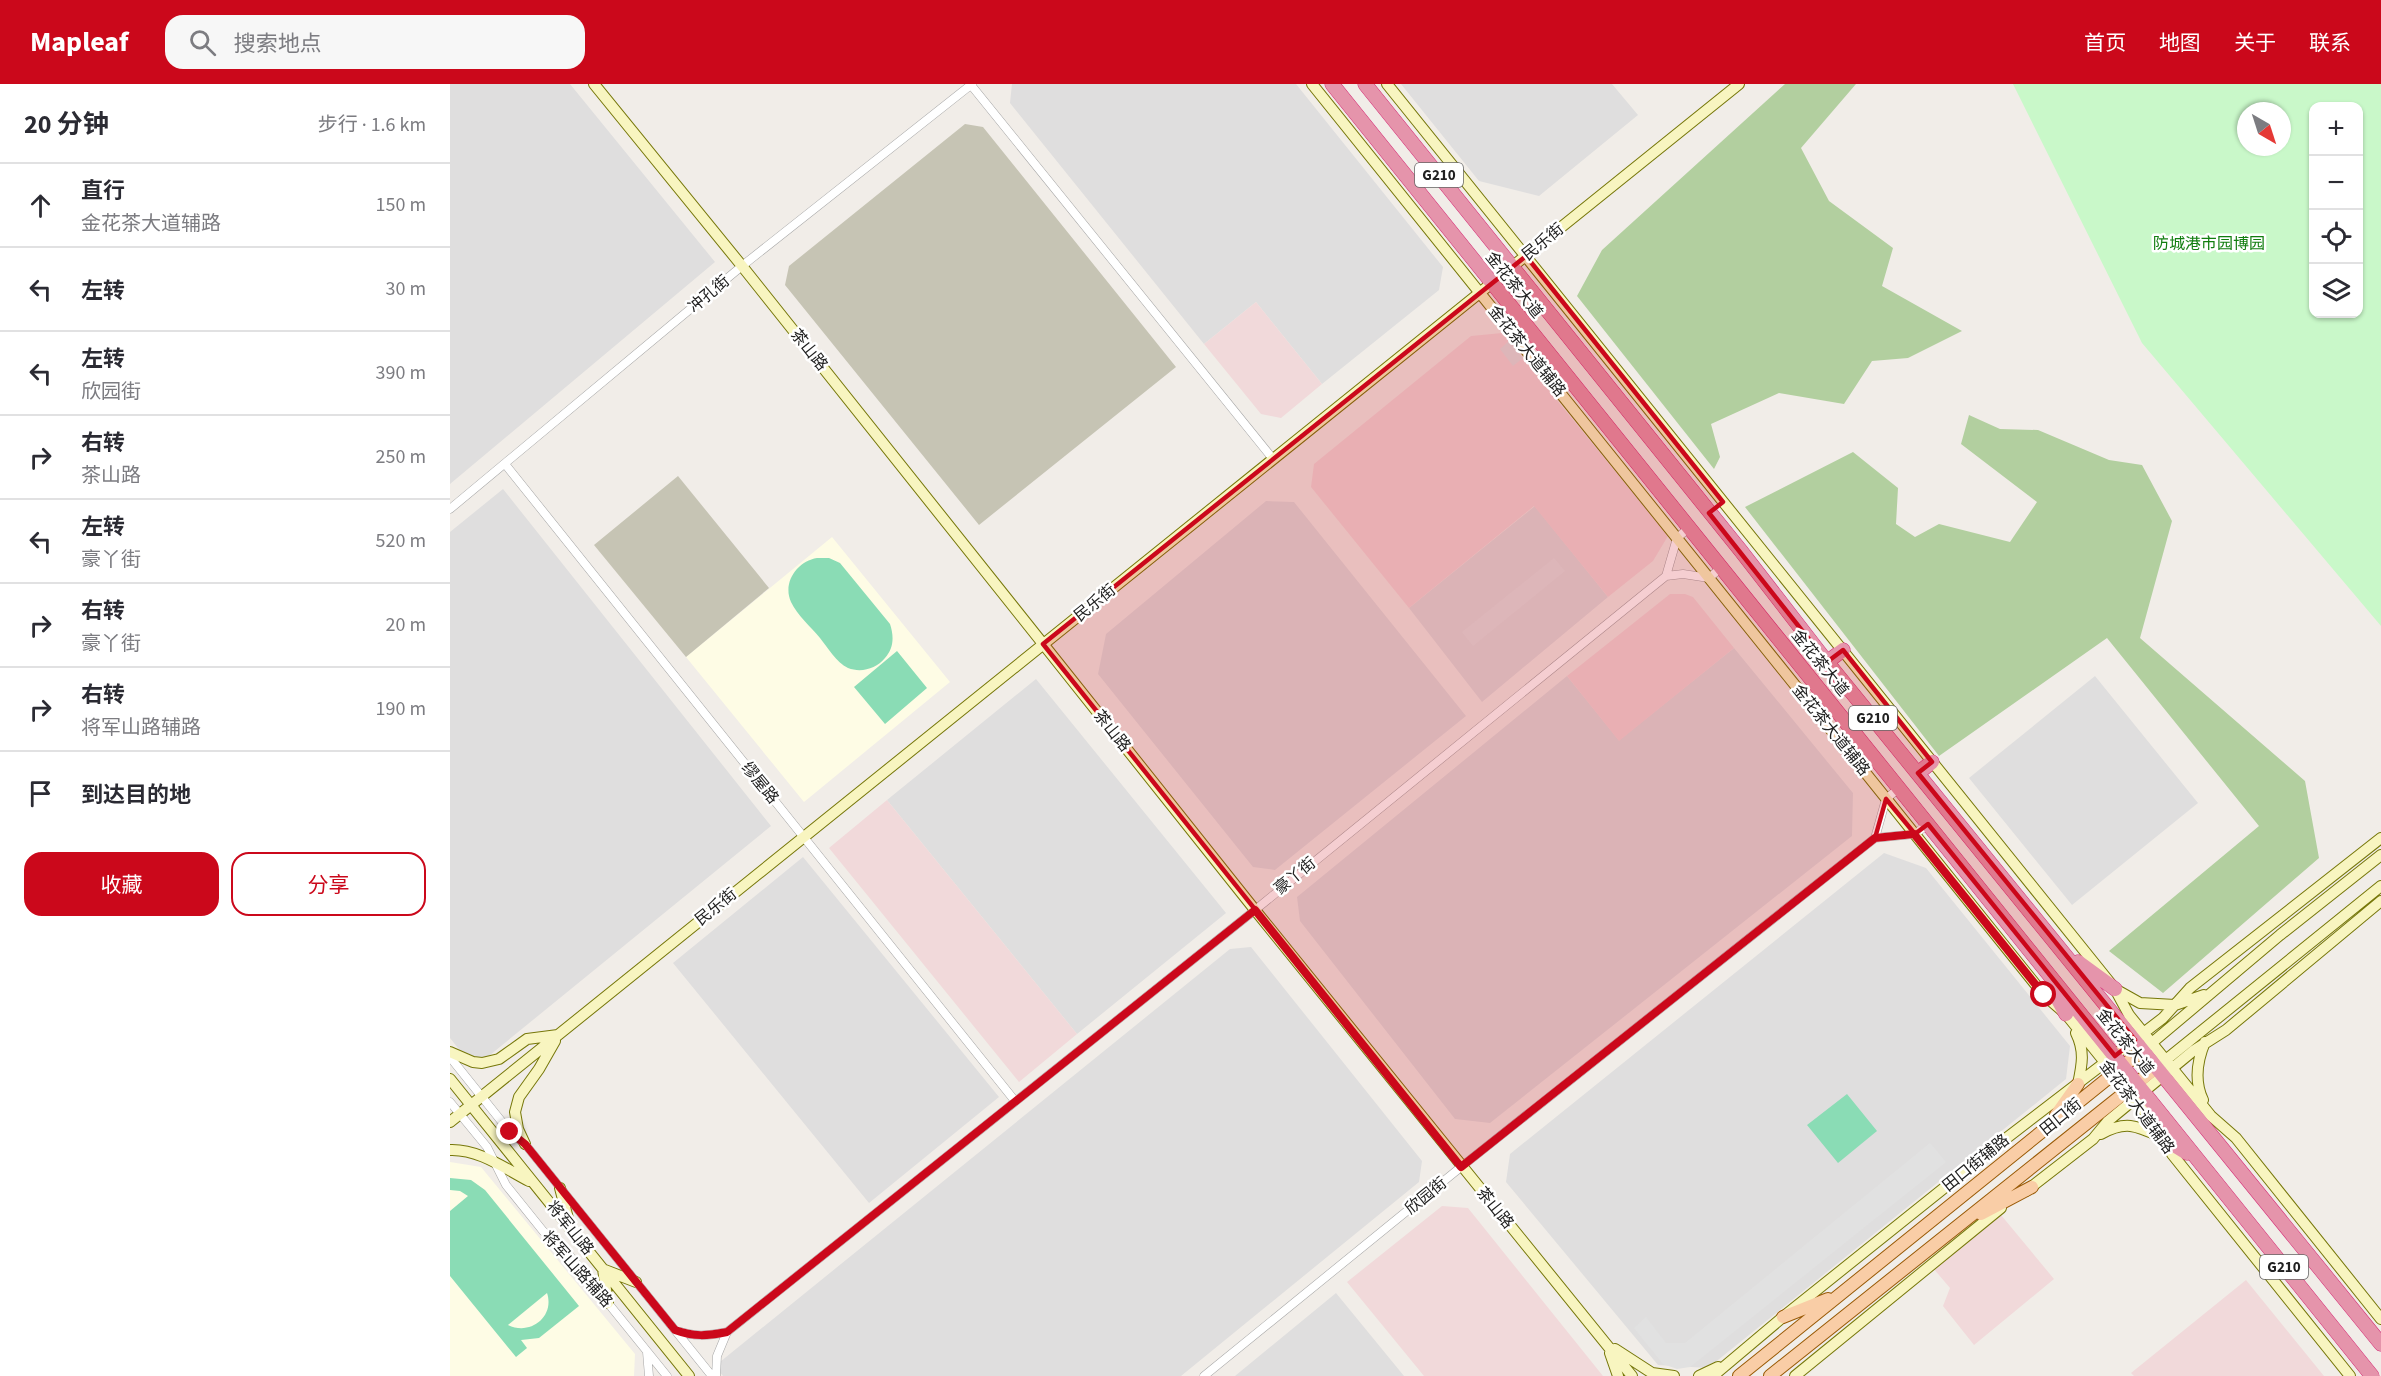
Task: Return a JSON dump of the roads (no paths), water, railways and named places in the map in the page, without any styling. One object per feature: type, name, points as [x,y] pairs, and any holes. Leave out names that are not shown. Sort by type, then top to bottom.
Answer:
[{"type":"highway","name":"金花茶大道","points":[[1332,84],[2038,961],[2114,1065],[2197,1159],[2372,1376]]},
{"type":"highway","name":"金花茶大道","points":[[1365,84],[1827,662],[2062,951],[2164,1068],[2381,1344]]},
{"type":"highway","points":[[1827,662],[1843,650]]},
{"type":"highway","points":[[1918,773],[1932,762]]},
{"type":"highway","points":[[2062,951],[2115,989]]},
{"type":"highway","points":[[2038,961],[2066,1014]]},
{"type":"highway","points":[[2162,1137],[2197,1159]]},
{"type":"main road","name":"田口街","points":[[1739,1376],[2046,1128],[2114,1065],[2143,1042]]},
{"type":"main road","name":"田口街","points":[[1770,1376],[1956,1227],[2164,1068]]},
{"type":"main road","points":[[2046,1128],[2078,1084]]},
{"type":"main road","points":[[1956,1227],[2032,1187]]},
{"type":"main road","points":[[1783,1317],[1840,1294]]},
{"type":"street","name":"茶山路","points":[[594,84],[1461,1167],[1632,1376]]},
{"type":"street","name":"金花茶大道辅路","points":[[1312,84],[2044,995],[2066,1014],[2114,1065]]},
{"type":"street","points":[[1387,84],[2115,989],[2143,1042],[2190,988],[2381,838]]},
{"type":"street","name":"民乐街","points":[[450,1122],[1739,84]]},
{"type":"street","name":"冲孔街","points":[[450,509],[742,266],[972,85]]},
{"type":"street","points":[[972,85],[1273,459]]},
{"type":"street","name":"缪屋路","points":[[505,464],[1015,1101]]},
{"type":"street","points":[[1709,513],[1723,502]]},
{"type":"street","points":[[1690,527],[1677,538],[1666,576],[1683,574],[1709,578],[1722,567]]},
{"type":"street","name":"豪丫街","points":[[675,1330],[690,1336],[704,1337],[727,1332],[1255,910],[1666,576]]},
{"type":"street","points":[[1899,788],[1886,798],[1875,838],[1914,834],[1928,824]]},
{"type":"street","name":"欣园街","points":[[1204,1376],[1461,1167],[1875,838]]},
{"type":"street","name":"田口街","points":[[2143,1042],[2210,993],[2381,855]]},
{"type":"street","name":"田口街","points":[[2164,1068],[2226,1010],[2381,886]]},
{"type":"street","points":[[2381,901],[2226,1030],[2164,1068],[2236,1138],[2381,1319]]},
{"type":"street","points":[[2271,925],[2280,935]]},
{"type":"street","points":[[2115,989],[2140,1004],[2175,1005],[2210,993]]},
{"type":"street","points":[[2211,1116],[2198,1089],[2198,1072],[2204,1044],[2226,1010]]},
{"type":"street","points":[[2066,1014],[2082,1044],[2083,1059],[2078,1084]]},
{"type":"street","points":[[450,1052],[472,1062],[482,1063],[499,1059],[527,1039],[558,1035]]},
{"type":"street","points":[[525,1144],[518,1129],[515,1112],[519,1097],[539,1069],[558,1035]]},
{"type":"street","points":[[450,1057],[510,1132],[525,1144],[714,1376]]},
{"type":"street","name":"田口街辅路","points":[[1713,1376],[1726,1363],[2046,1107],[2078,1084],[2114,1065]]},
{"type":"street","name":"将军山路","points":[[450,1079],[689,1376]]},
{"type":"street","name":"金花茶大道辅路","points":[[2135,1091],[2172,1154],[2350,1376]]},
{"type":"street","points":[[1796,1376],[1959,1241],[2093,1138],[2135,1091]]},
{"type":"street","name":"将军山路辅路","points":[[450,1102],[487,1147],[506,1185],[535,1221],[570,1256],[667,1376]]},
{"type":"street","points":[[2093,1138],[2113,1127],[2132,1124],[2162,1137]]},
{"type":"street","points":[[450,1150],[465,1149],[534,1184]]},
{"type":"street","points":[[560,1188],[571,1229]]},
{"type":"street","points":[[608,1303],[603,1269],[636,1282]]},
{"type":"street","points":[[714,1376],[717,1356],[727,1332]]},
{"type":"street","points":[[1608,1344],[1618,1376]]},
{"type":"street","points":[[1608,1344],[1652,1373],[1674,1376]]},
{"type":"street","points":[[646,1351],[649,1376]]},
{"type":"street","points":[[1699,1376],[1726,1363]]},
{"type":"park label","name":"防城港市园博园","points":[[2209,244]]}]
